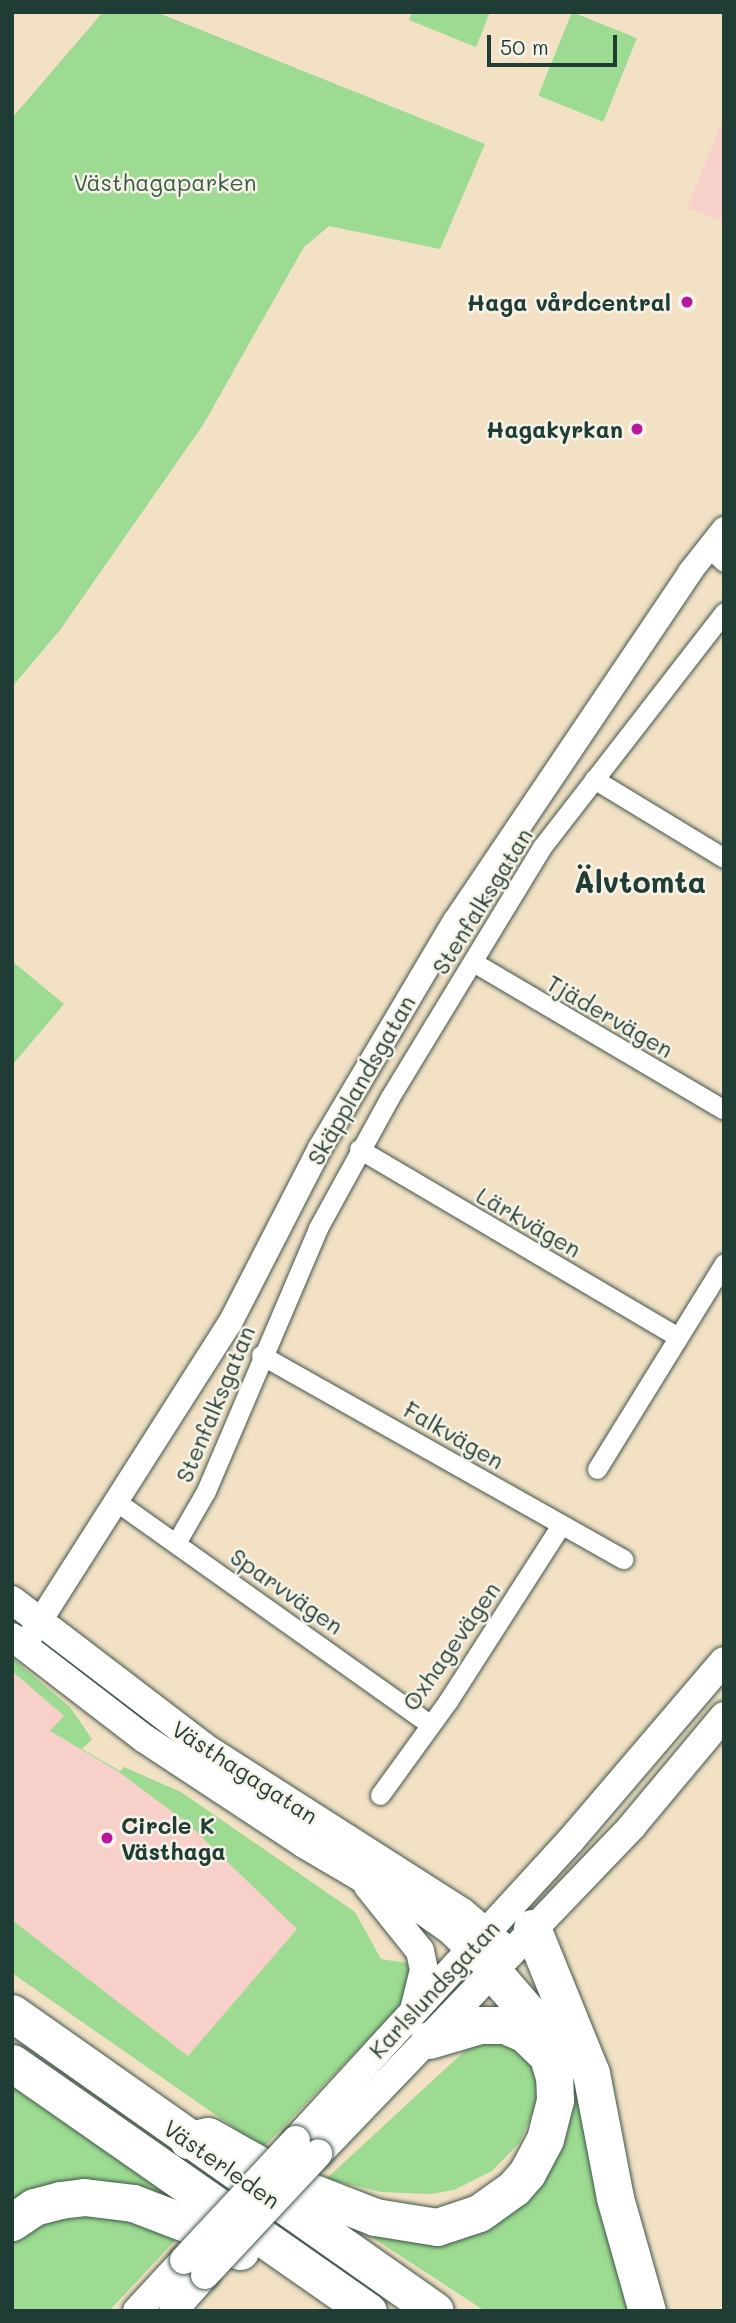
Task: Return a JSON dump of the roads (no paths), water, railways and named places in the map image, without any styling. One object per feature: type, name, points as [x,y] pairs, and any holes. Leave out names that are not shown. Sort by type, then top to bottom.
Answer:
[{"type":"highway","points":[[498,1947],[560,1999],[591,2073],[615,2198],[647,2311]]},
{"type":"highway","points":[[188,2140],[208,2136],[301,2188],[367,2215],[426,2226],[460,2221],[514,2188],[537,2157],[555,2100],[554,2077],[538,2024],[498,1947]]},
{"type":"highway","name":"Västerleden","points":[[12,2013],[188,2140],[435,2311]]},
{"type":"highway","points":[[422,2026],[505,2025],[524,2034],[545,2053]]},
{"type":"highway","name":"Västerleden","points":[[12,2063],[368,2311]]},
{"type":"highway","points":[[12,2222],[34,2207],[60,2200],[84,2197],[133,2203],[198,2228],[302,2285],[334,2288]]},
{"type":"main road","name":"Västhagagatan","points":[[12,1600],[204,1747],[498,1947]]},
{"type":"main road","name":"Västhagagatan","points":[[18,1642],[145,1740],[362,1878],[393,1890],[498,1947]]},
{"type":"main road","name":"Karlslundsgatan","points":[[498,1947],[724,1661]]},
{"type":"main road","name":"Karlslundsgatan","points":[[137,2311],[194,2268],[498,1947],[633,1825],[724,1716]]},
{"type":"main road","points":[[362,1878],[411,1935],[423,1961],[422,2026]]},
{"type":"main road","name":"Karlslundsgatan","points":[[173,2311],[194,2268]]},
{"type":"street","name":"Skäpplandsgatan","points":[[18,1642],[41,1624],[230,1323],[320,1148],[455,921],[719,546]]},
{"type":"street","name":"Stenfalksgatan","points":[[176,1543],[206,1491],[261,1355],[359,1149],[542,847],[724,612]]},
{"type":"street","points":[[594,779],[724,858]]},
{"type":"street","name":"Tjädervägen","points":[[472,962],[724,1110]]},
{"type":"street","name":"Lärkvägen","points":[[359,1149],[676,1336]]},
{"type":"street","points":[[597,1469],[676,1336],[724,1263]]},
{"type":"street","name":"Falkvägen","points":[[261,1355],[623,1559]]},
{"type":"street","name":"Sparvvägen","points":[[117,1502],[428,1723]]},
{"type":"street","name":"Oxhagevägen","points":[[380,1795],[428,1723],[448,1701],[562,1525]]},
{"type":"place","name":"Haga vårdcentral","points":[[687,302]]},
{"type":"place","name":"Hagakyrkan","points":[[637,429]]},
{"type":"place","name":"Circle K Västhaga","points":[[107,1838]]},
{"type":"district","name":"Älvtomta","points":[[640,881]]},
{"type":"park label","name":"Västhagaparken","points":[[165,182]]}]
